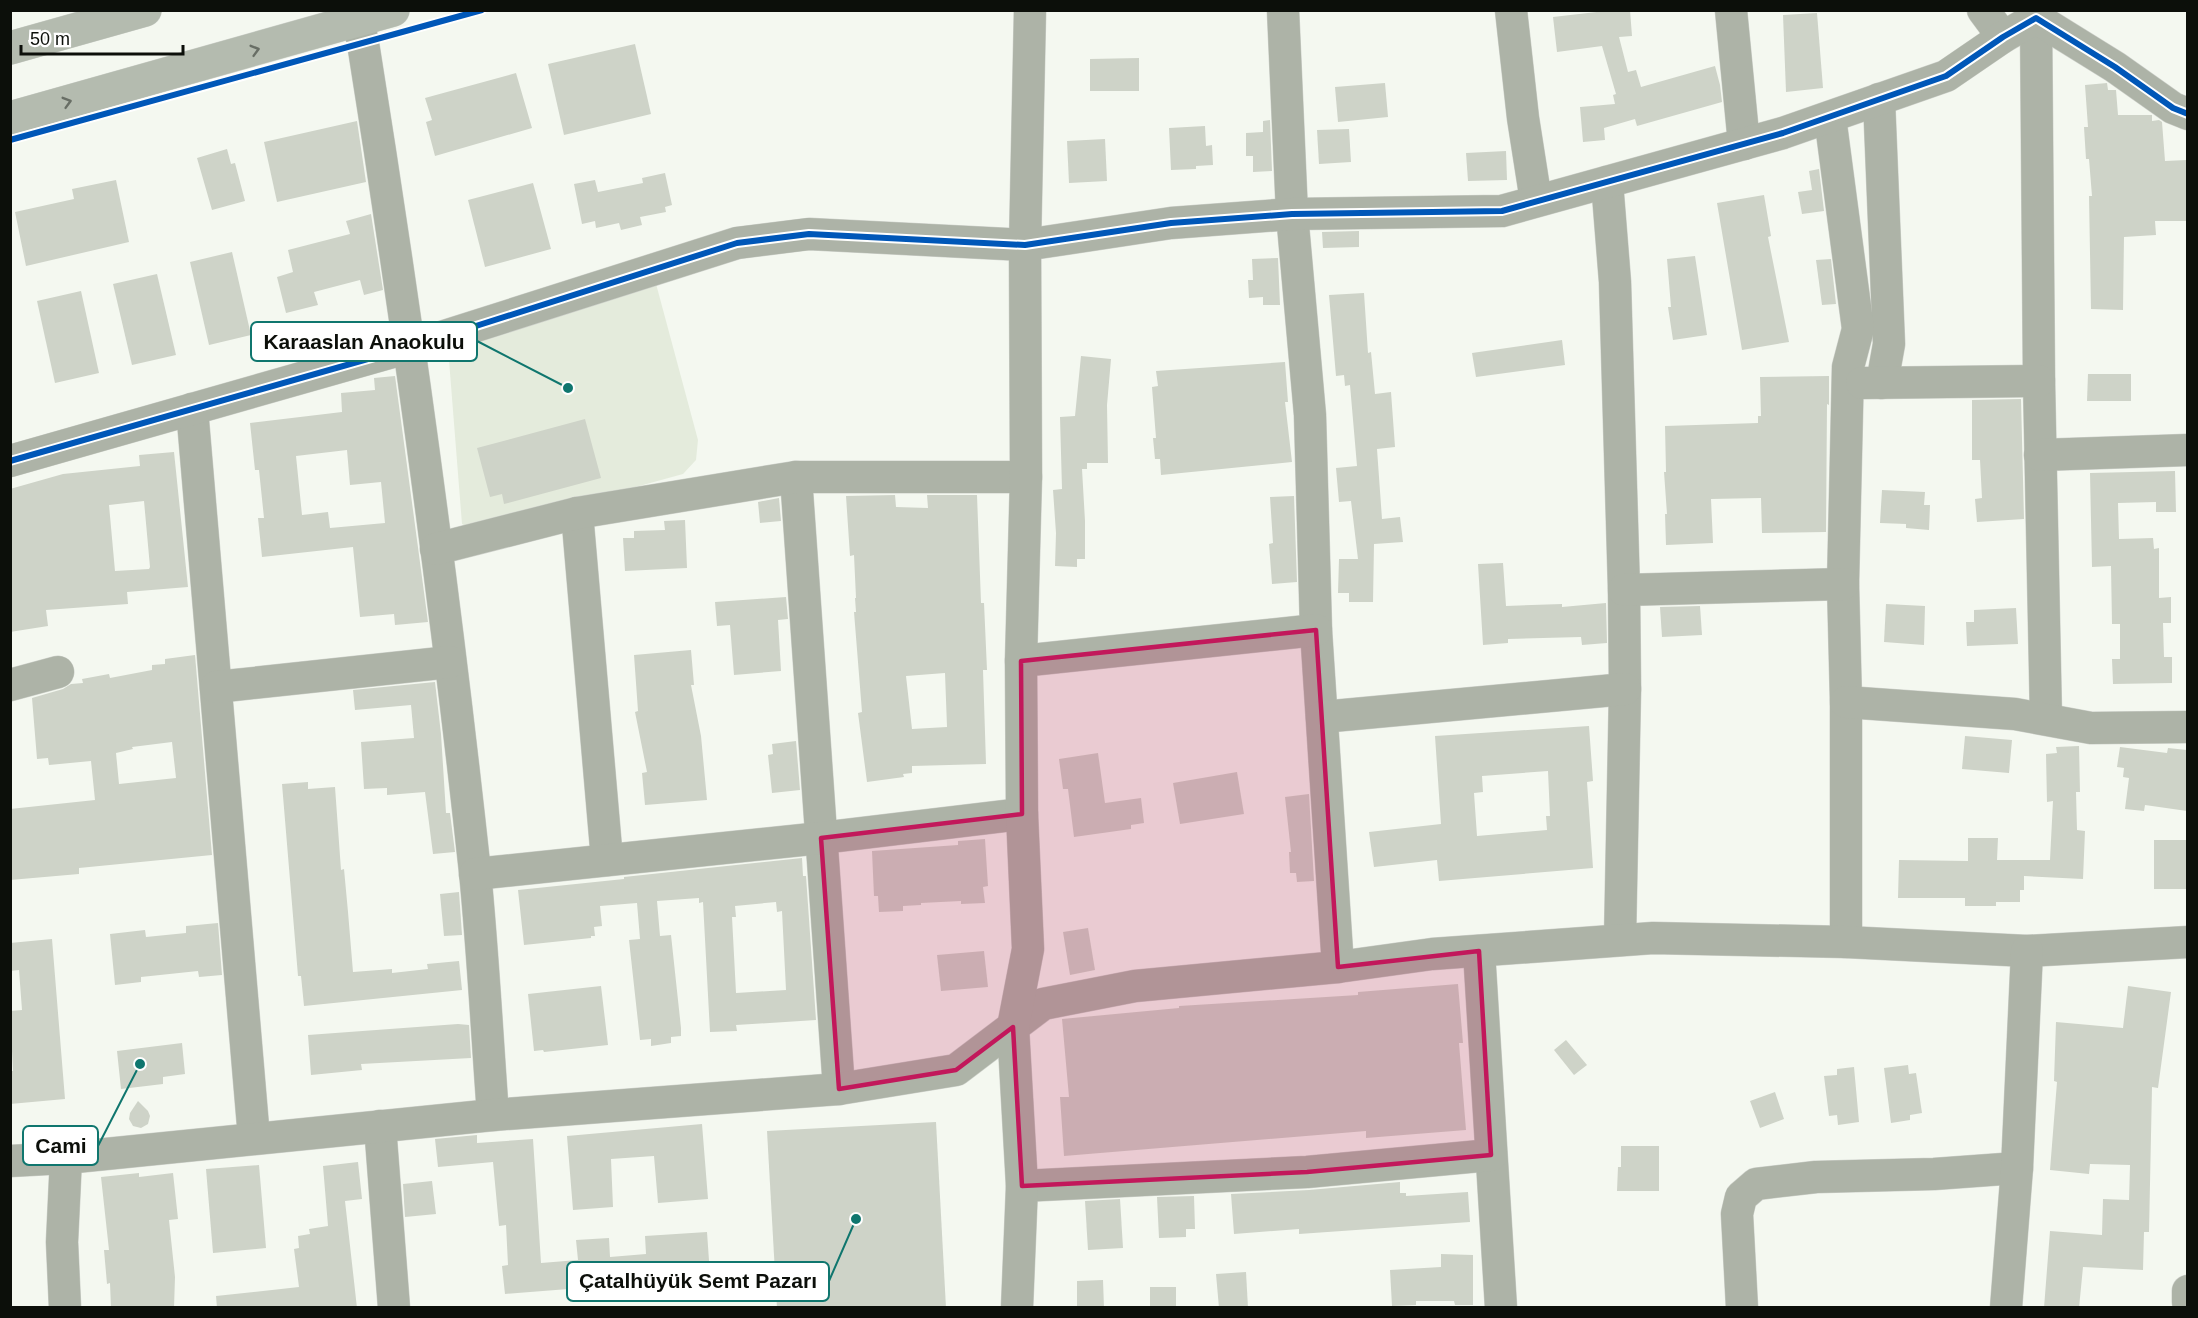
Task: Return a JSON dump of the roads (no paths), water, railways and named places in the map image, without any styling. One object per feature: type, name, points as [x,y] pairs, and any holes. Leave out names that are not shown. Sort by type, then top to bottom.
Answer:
[{"type":"highway","points":[[10,48],[146,10]]},
{"type":"highway","points":[[10,118],[393,10]]},
{"type":"street","points":[[1017,1308],[1022,1186],[1013,1027],[1028,949],[1022,814],[1021,661],[1026,477],[1024,245],[1030,10]]},
{"type":"street","points":[[1283,10],[1292,214],[1310,415],[1316,630],[1338,967]]},
{"type":"street","points":[[1511,10],[1523,118],[1536,201]]},
{"type":"street","points":[[1731,10],[1744,144]]},
{"type":"street","points":[[1983,10],[2003,37]]},
{"type":"street","points":[[10,461],[410,347],[737,243],[809,234],[1024,245],[1171,223],[1292,214],[1502,211],[1744,144],[1830,117],[1946,76],[2038,14]]},
{"type":"street","points":[[2038,14],[2174,108],[2187,114]]},
{"type":"street","points":[[2038,14],[2039,381],[2046,719]]},
{"type":"street","points":[[358,20],[410,347],[450,662],[475,874],[493,1115]]},
{"type":"street","points":[[1879,99],[1889,344],[1882,383]]},
{"type":"street","points":[[1830,117],[1858,329],[1848,367],[1850,383],[1843,584],[1846,702],[1846,942]]},
{"type":"street","points":[[1608,182],[1615,282],[1624,590],[1625,689],[1620,940]]},
{"type":"street","points":[[1850,383],[2039,381]]},
{"type":"street","points":[[192,409],[254,1138]]},
{"type":"street","points":[[2040,455],[2187,450]]},
{"type":"street","points":[[436,549],[577,513],[796,477],[1026,477]]},
{"type":"street","points":[[796,477],[839,1089]]},
{"type":"street","points":[[577,513],[607,861]]},
{"type":"street","points":[[1624,590],[1843,584]]},
{"type":"street","points":[[1021,661],[1316,630]]},
{"type":"street","points":[[216,687],[450,662]]},
{"type":"street","points":[[10,685],[58,672]]},
{"type":"street","points":[[1323,717],[1625,689]]},
{"type":"street","points":[[1846,702],[2015,714],[2091,728],[2187,727]]},
{"type":"street","points":[[475,874],[821,838],[1022,814]]},
{"type":"street","points":[[10,1161],[66,1158],[493,1115],[839,1089],[956,1070],[1042,1004],[1135,986],[1338,967],[1432,954],[1653,938],[1846,942],[2027,951],[2187,942]]},
{"type":"street","points":[[1479,951],[1501,1308]]},
{"type":"street","points":[[2006,1308],[2017,1168],[2027,951]]},
{"type":"street","points":[[380,1126],[394,1308]]},
{"type":"street","points":[[1022,1186],[1307,1172],[1491,1155]]},
{"type":"street","points":[[65,1308],[62,1242],[66,1158]]},
{"type":"street","points":[[1742,1308],[1737,1214],[1742,1197],[1756,1184],[1816,1177],[1934,1174],[2017,1168]]},
{"type":"street","points":[[2187,1291],[2187,1302]]},
{"type":"place","name":"Karaaslan Anaokulu","points":[[568,388]]},
{"type":"place","name":"Cami","points":[[140,1064]]},
{"type":"place","name":"Çatalhüyük Semt Pazarı","points":[[856,1219]]}]
